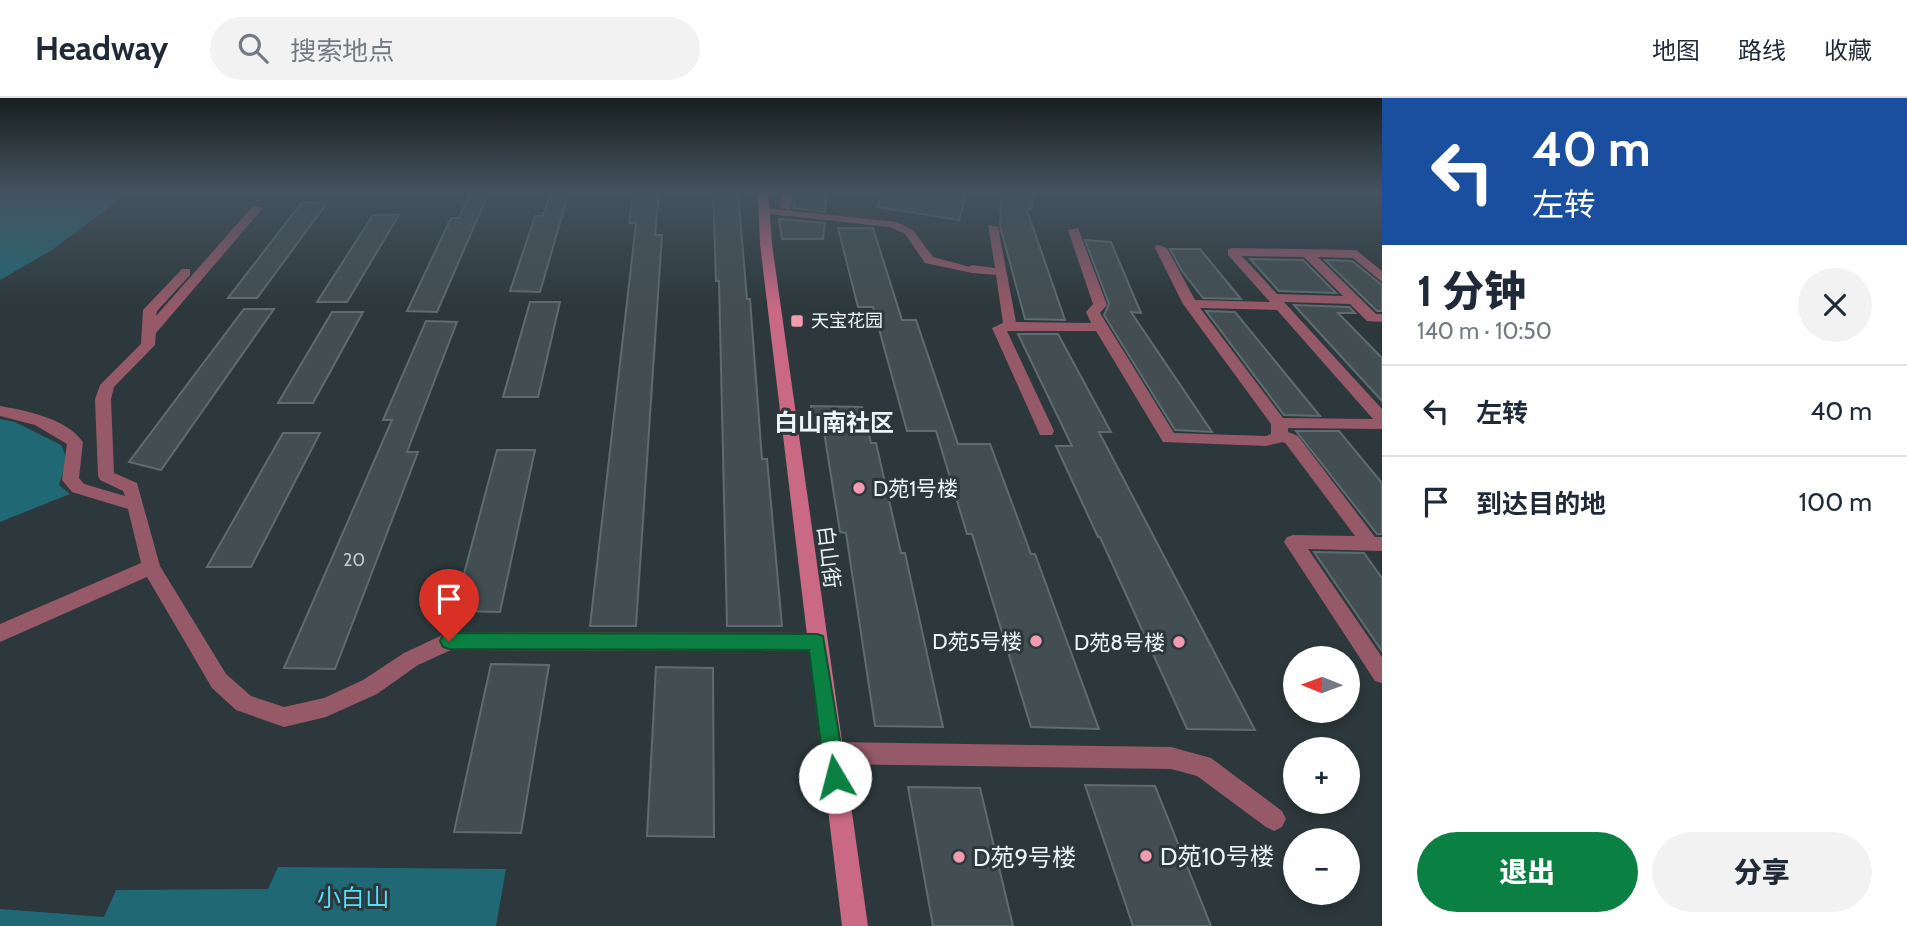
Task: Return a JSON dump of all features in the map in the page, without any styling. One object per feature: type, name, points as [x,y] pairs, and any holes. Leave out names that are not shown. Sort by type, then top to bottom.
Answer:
[{"type":"main road","name":"白山街","points":[[767,231],[855,926]]},
{"type":"street","points":[[151,330],[237,231]]},
{"type":"street","points":[[906,231],[929,260],[1002,272]]},
{"type":"street","points":[[993,231],[1010,326]]},
{"type":"street","points":[[1074,231],[1100,305],[1093,312],[1169,438],[1266,441],[1278,438],[1279,429]]},
{"type":"street","points":[[1161,248],[1190,304],[1279,429],[1292,440],[1376,544]]},
{"type":"street","points":[[1382,278],[1356,254],[1232,251],[1382,421]]},
{"type":"street","points":[[1307,253],[1372,318],[1382,318]]},
{"type":"street","points":[[186,272],[150,310],[151,330],[148,345],[113,376],[103,399],[106,476],[131,487],[151,568],[219,681],[244,703],[284,717],[326,707],[359,692],[411,659],[449,641],[817,642]]},
{"type":"street","points":[[1190,304],[1354,300]]},
{"type":"street","points":[[1046,431],[999,328],[1100,327]]},
{"type":"street","points":[[0,411],[17,414],[65,432],[75,442],[70,480],[78,488],[135,505]]},
{"type":"street","points":[[1279,429],[1382,421]]},
{"type":"street","points":[[1376,544],[1293,542],[1382,674]]},
{"type":"street","points":[[0,633],[151,568]]},
{"type":"street","points":[[832,752],[1171,758],[1203,766],[1274,819]]},
{"type":"green space","points":[[0,231],[78,231],[52,250],[0,280]]},
{"type":"green space","points":[[0,419],[15,422],[61,445],[67,459],[59,485],[70,494],[0,522]]},
{"type":"green space","name":"小白山","points":[[278,867],[506,869],[496,926],[0,926],[0,909],[104,917],[116,890],[268,889]]},
{"type":"building","points":[[280,231],[307,231],[257,298],[228,298]]},
{"type":"building","points":[[363,231],[390,231],[347,302],[317,302]]},
{"type":"building","points":[[445,231],[472,231],[437,312],[407,311]]},
{"type":"building","points":[[530,231],[558,231],[540,292],[510,291]]},
{"type":"building","points":[[635,231],[655,231],[655,235],[662,235],[636,626],[590,626]]},
{"type":"building","points":[[714,231],[741,231],[747,299],[750,299],[762,459],[767,459],[782,626],[727,626],[719,281],[716,281]]},
{"type":"building","points":[[781,231],[824,231],[823,239],[782,239]]},
{"type":"building","points":[[839,231],[874,231],[902,320],[916,320],[958,444],[990,444],[1031,554],[1035,554],[1099,729],[1031,727],[972,534],[967,534],[936,431],[907,431],[873,307],[858,307]]},
{"type":"building","points":[[1001,231],[1034,231],[1065,320],[1025,319]]},
{"type":"building","points":[[1085,240],[1111,242],[1141,313],[1131,312],[1212,432],[1175,430],[1104,315],[1109,304]]},
{"type":"building","points":[[1170,249],[1200,249],[1241,299],[1203,298],[1182,271]]},
{"type":"building","points":[[1250,259],[1303,260],[1336,293],[1279,291]]},
{"type":"building","points":[[1325,260],[1352,261],[1382,285],[1382,311],[1377,311]]},
{"type":"building","points":[[530,302],[560,302],[538,397],[503,397]]},
{"type":"building","points":[[1294,305],[1349,307],[1355,313],[1338,313],[1382,358],[1382,401]]},
{"type":"building","points":[[244,309],[274,309],[161,470],[129,462]]},
{"type":"building","points":[[1206,311],[1235,312],[1320,416],[1284,415]]},
{"type":"building","points":[[332,312],[363,312],[313,403],[278,403]]},
{"type":"building","points":[[426,321],[457,322],[407,452],[418,452],[335,669],[284,668],[392,420],[383,420]]},
{"type":"building","points":[[1018,334],[1058,334],[1111,432],[1099,432],[1255,730],[1187,729],[1056,446],[1072,446]]},
{"type":"building","points":[[811,406],[862,407],[871,443],[876,443],[901,553],[905,553],[943,727],[875,726],[846,533],[840,532],[824,432],[815,432]]},
{"type":"building","points":[[1296,431],[1339,431],[1382,483],[1382,534],[1377,534]]},
{"type":"building","points":[[283,433],[320,433],[251,567],[207,567]]},
{"type":"building","points":[[497,450],[535,450],[500,612],[454,611]]},
{"type":"building","points":[[1314,552],[1364,553],[1382,578],[1382,651]]},
{"type":"building","points":[[491,664],[549,665],[521,833],[454,832]]},
{"type":"building","points":[[656,667],[713,668],[714,837],[647,836]]},
{"type":"building","name":"D苑10号楼","points":[[1085,785],[1155,786],[1211,926],[1133,926]]},
{"type":"building","name":"D苑9号楼","points":[[908,787],[980,788],[1013,926],[933,926]]},
{"type":"place","name":"天宝花园","points":[[797,321]]},
{"type":"place","name":"D苑1号楼","points":[[859,488]]},
{"type":"place","name":"D苑5号楼","points":[[1036,641]]},
{"type":"place","name":"D苑8号楼","points":[[1179,642]]},
{"type":"place","name":"D苑10号楼","points":[[1146,856]]},
{"type":"place","name":"D苑9号楼","points":[[959,857]]},
{"type":"district","name":"白山南社区","points":[[834,422]]},
{"type":"route","points":[[449,641],[817,642],[835,777]]}]
